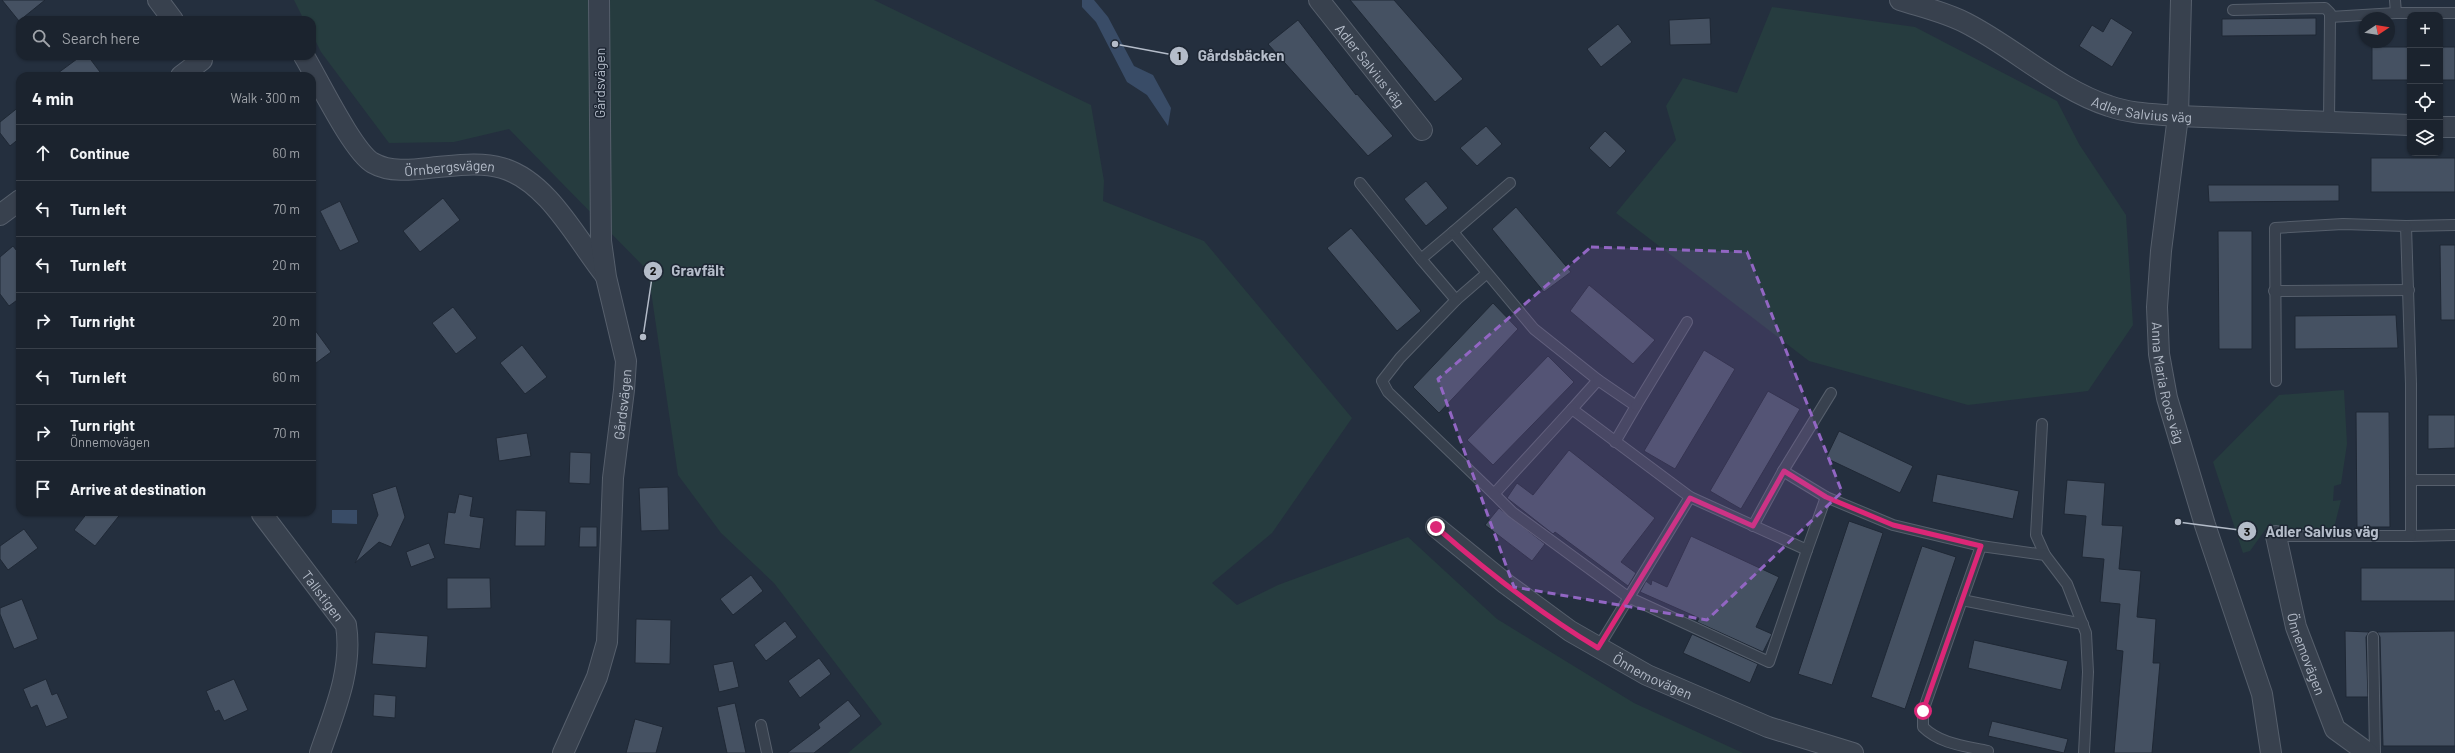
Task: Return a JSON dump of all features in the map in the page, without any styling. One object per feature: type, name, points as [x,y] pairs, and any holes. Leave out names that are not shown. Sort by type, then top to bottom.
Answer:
[{"type":"street","points":[[158,0],[170,16]]},
{"type":"street","name":"Gårdsvägen","points":[[563,753],[597,677],[607,642],[613,478],[624,390],[626,361],[606,277],[601,234],[599,0]]},
{"type":"street","name":"Adler Salvius väg","points":[[1319,0],[1422,130]]},
{"type":"street","name":"Adler Salvius väg","points":[[1900,0],[1940,12],[1966,23],[2084,96],[2111,107],[2141,113],[2178,116],[2407,125]]},
{"type":"street","name":"Anna Maria Roos väg","points":[[2181,0],[2178,116],[2161,252],[2157,307],[2159,354],[2167,398],[2205,525],[2262,694],[2271,753]]},
{"type":"street","points":[[186,72],[200,60]]},
{"type":"street","name":"Örnbergsvägen","points":[[306,60],[313,72]]},
{"type":"street","name":"Örnbergsvägen","points":[[316,77],[358,150],[372,162],[384,167],[406,170],[467,164],[503,168],[525,180],[550,201],[606,277]]},
{"type":"street","points":[[2443,127],[2455,127]]},
{"type":"street","points":[[0,215],[16,203]]},
{"type":"street","name":"Tallstigen","points":[[264,516],[346,625],[348,640],[343,687],[320,753]]},
{"type":"street","name":"Önnemovägen","points":[[1436,527],[1506,584],[1570,631],[1647,675],[1768,728],[1853,753]]},
{"type":"street","name":"Önnemovägen","points":[[2276,536],[2296,627],[2335,729],[2368,753]]},
{"type":"lane","points":[[2395,0],[2396,13]]},
{"type":"lane","points":[[2233,10],[2325,8],[2330,13],[2329,121]]},
{"type":"lane","points":[[2330,17],[2396,13],[2455,13]]},
{"type":"lane","points":[[1360,183],[1456,300]]},
{"type":"lane","points":[[1421,259],[1510,183]]},
{"type":"lane","points":[[2276,382],[2274,292],[2275,228],[2343,224],[2406,226],[2455,225]]},
{"type":"lane","points":[[2406,226],[2409,290],[2411,536]]},
{"type":"lane","points":[[1453,232],[1486,274],[1534,329],[1598,380],[1636,406]]},
{"type":"lane","points":[[1486,274],[1456,300],[1400,358],[1382,381],[1388,392],[1512,512],[1628,597],[1769,662],[1826,497]]},
{"type":"lane","points":[[2274,292],[2409,290]]},
{"type":"lane","points":[[1615,442],[1687,322]]},
{"type":"lane","points":[[1494,494],[1598,380]]},
{"type":"lane","points":[[1753,526],[1831,393]]},
{"type":"lane","points":[[1572,409],[1690,498],[1807,550]]},
{"type":"lane","points":[[2042,424],[2036,536],[2045,555],[2067,584],[2086,633],[2088,672],[2084,753]]},
{"type":"lane","points":[[1784,471],[1826,497],[1893,525],[1981,546],[2045,555]]},
{"type":"lane","points":[[2411,480],[2455,480]]},
{"type":"lane","points":[[1598,648],[1690,498]]},
{"type":"lane","points":[[2276,536],[2455,535]]},
{"type":"lane","points":[[1981,546],[1923,711],[1923,727],[1931,735],[1942,741],[1988,751]]},
{"type":"lane","points":[[1962,600],[2083,624]]},
{"type":"lane","points":[[2373,637],[2375,753]]},
{"type":"lane","points":[[761,725],[767,753]]},
{"type":"highlighted area","points":[[1591,247],[1747,252],[1842,492],[1707,620],[1514,587],[1438,379]]},
{"type":"green space","points":[[294,0],[874,0],[1091,105],[1104,181],[1103,201],[1204,241],[1352,418],[1272,533],[1212,583],[1237,605],[1278,585],[1408,537],[1497,619],[1634,703],[1743,753],[848,753],[882,724],[774,583],[721,533],[678,475],[648,271],[509,129],[454,142],[389,143],[321,52],[316,42],[316,16],[302,16]]},
{"type":"green space","points":[[1772,7],[1915,27],[2057,101],[2079,144],[2126,215],[2133,325],[2088,391],[1968,405],[1809,361],[1616,213],[1676,140],[1666,106],[1683,78],[1737,93]]},
{"type":"green space","points":[[2344,390],[2347,444],[2341,484],[2334,486],[2333,501],[2341,500],[2334,528],[2283,533],[2270,523],[2250,551],[2243,553],[2213,462],[2279,395]]},
{"type":"water","points":[[1082,0],[1094,0],[1108,17],[1134,66],[1153,75],[1171,108],[1168,126],[1147,95],[1127,82],[1096,22],[1082,7]]},
{"type":"water","points":[[332,510],[357,510],[357,524],[332,523]]},
{"type":"building","points":[[2,0],[45,0],[25,16],[16,16],[16,17]]},
{"type":"building","points":[[1350,0],[1394,0],[1463,79],[1435,102]]},
{"type":"building","points":[[1710,18],[1711,44],[1670,45],[1669,20]]},
{"type":"building","points":[[2111,18],[2133,32],[2112,67],[2079,46],[2092,25],[2103,32]]},
{"type":"building","points":[[2316,18],[2316,35],[2222,36],[2222,19]]},
{"type":"building","points":[[1298,20],[1356,95],[1357,94],[1393,136],[1368,156],[1268,44]]},
{"type":"building","points":[[1618,24],[1632,42],[1601,67],[1587,49]]},
{"type":"building","points":[[2407,47],[2407,80],[2372,80],[2372,48]]},
{"type":"building","points":[[2443,47],[2455,47],[2455,80],[2443,80]]},
{"type":"building","points":[[76,60],[91,60],[100,72],[59,72]]},
{"type":"building","points":[[16,109],[16,141],[10,146],[0,133],[0,122]]},
{"type":"building","points":[[1486,126],[1502,144],[1477,166],[1460,148]]},
{"type":"building","points":[[1605,131],[1626,151],[1610,168],[1589,148]]},
{"type":"building","points":[[2371,158],[2455,158],[2455,192],[2371,192]]},
{"type":"building","points":[[1426,181],[1448,208],[1426,226],[1404,199]]},
{"type":"building","points":[[2208,185],[2339,185],[2339,201],[2209,202]]},
{"type":"building","points":[[443,198],[460,220],[420,252],[403,231]]},
{"type":"building","points":[[340,201],[359,242],[340,251],[320,211]]},
{"type":"building","points":[[1516,207],[1571,272],[1544,292],[1492,229]]},
{"type":"building","points":[[1351,228],[1421,311],[1397,331],[1327,248]]},
{"type":"building","points":[[2218,231],[2252,231],[2252,349],[2219,349]]},
{"type":"building","points":[[2440,245],[2455,245],[2455,320],[2441,320]]},
{"type":"building","points":[[13,246],[16,250],[16,301],[9,306],[0,294],[0,257]]},
{"type":"building","points":[[1589,285],[1655,340],[1633,364],[1570,311]]},
{"type":"building","points":[[1493,303],[1518,329],[1439,413],[1413,387]]},
{"type":"building","points":[[453,307],[477,338],[456,354],[432,323]]},
{"type":"building","points":[[2396,315],[2398,348],[2295,349],[2295,316]]},
{"type":"building","points":[[316,331],[331,352],[316,363]]},
{"type":"building","points":[[522,345],[547,377],[525,394],[500,363]]},
{"type":"building","points":[[1704,350],[1735,369],[1675,469],[1644,451]]},
{"type":"building","points":[[1548,356],[1574,382],[1493,465],[1467,440]]},
{"type":"building","points":[[1768,391],[1800,409],[1741,509],[1710,491]]},
{"type":"building","points":[[2356,412],[2389,412],[2390,527],[2357,527]]},
{"type":"building","points":[[2428,415],[2455,415],[2455,448],[2428,449]]},
{"type":"building","points":[[1839,431],[1913,466],[1900,493],[1826,458]]},
{"type":"building","points":[[527,433],[531,456],[499,461],[496,438]]},
{"type":"building","points":[[1569,450],[1655,518],[1621,562],[1636,573],[1628,586],[1555,532],[1553,534],[1507,498],[1517,483],[1533,495]]},
{"type":"building","points":[[570,452],[591,453],[590,484],[569,483]]},
{"type":"building","points":[[1937,474],[2019,491],[2013,519],[1932,502]]},
{"type":"building","points":[[2067,480],[2105,483],[2102,525],[2123,526],[2119,569],[2141,571],[2137,617],[2156,619],[2153,663],[2160,663],[2152,753],[2114,753],[2123,651],[2116,650],[2120,604],[2100,602],[2104,559],[2082,557],[2086,516],[2064,514]]},
{"type":"building","points":[[396,486],[405,517],[391,547],[379,542],[355,563],[378,515],[372,494]]},
{"type":"building","points":[[668,487],[669,530],[641,531],[639,488]]},
{"type":"building","points":[[459,494],[473,497],[470,516],[484,518],[480,549],[444,544],[448,512],[455,513]]},
{"type":"building","points":[[1499,508],[1545,544],[1532,561],[1485,525]]},
{"type":"building","points":[[516,510],[546,511],[545,546],[515,546]]},
{"type":"building","points":[[85,516],[119,516],[95,546],[74,530]]},
{"type":"building","points":[[1849,521],[1883,533],[1832,685],[1798,674]]},
{"type":"building","points":[[580,527],[597,527],[597,547],[579,547]]},
{"type":"building","points":[[24,529],[38,548],[8,570],[0,559],[0,546]]},
{"type":"building","points":[[1691,536],[1779,577],[1756,627],[1772,634],[1763,652],[1697,622],[1699,618],[1640,592],[1646,581],[1651,585],[1652,580],[1667,587]]},
{"type":"building","points":[[429,543],[435,558],[411,567],[406,552]]},
{"type":"building","points":[[1922,546],[1956,557],[1905,709],[1871,697]]},
{"type":"building","points":[[2361,568],[2455,568],[2455,601],[2361,601]]},
{"type":"building","points":[[751,575],[763,591],[733,615],[720,599]]},
{"type":"building","points":[[447,578],[490,578],[491,608],[447,609]]},
{"type":"building","points":[[22,599],[38,639],[14,649],[0,614],[0,608]]},
{"type":"building","points":[[636,619],[671,620],[670,664],[635,663]]},
{"type":"building","points":[[785,621],[797,637],[766,661],[754,645]]},
{"type":"building","points":[[2345,631],[2369,632],[2366,637],[2368,697],[2346,697]]},
{"type":"building","points":[[2455,631],[2455,746],[2383,746],[2380,637],[2377,632]]},
{"type":"building","points":[[375,632],[428,636],[426,668],[372,664]]},
{"type":"building","points":[[1692,634],[1758,664],[1750,683],[1683,653]]},
{"type":"building","points":[[1974,640],[2068,661],[2061,690],[1968,668]]},
{"type":"building","points":[[819,658],[831,674],[800,698],[788,681]]},
{"type":"building","points":[[733,661],[739,687],[719,692],[713,665]]},
{"type":"building","points":[[46,679],[52,695],[57,693],[68,718],[46,727],[37,705],[31,708],[23,689]]},
{"type":"building","points":[[234,679],[248,710],[224,721],[219,710],[215,712],[206,691]]},
{"type":"building","points":[[374,694],[396,696],[395,718],[373,716]]},
{"type":"building","points":[[848,700],[861,716],[814,753],[787,753],[820,728],[818,724]]},
{"type":"building","points":[[735,703],[746,753],[727,753],[717,707]]},
{"type":"building","points":[[635,719],[663,727],[656,753],[626,753]]},
{"type":"building","points":[[1992,721],[2068,739],[2064,753],[1988,736]]},
{"type":"place","name":"Gårdsbäcken","points":[[1115,44]]},
{"type":"place","name":"Gravfält","points":[[643,337]]},
{"type":"place","name":"Adler Salvius väg","points":[[2178,522]]},
{"type":"route","points":[[1436,527],[1456,545],[1506,584],[1570,631],[1598,648],[1690,498],[1753,526],[1784,471],[1826,497],[1893,525],[1981,546],[1923,711]]}]
